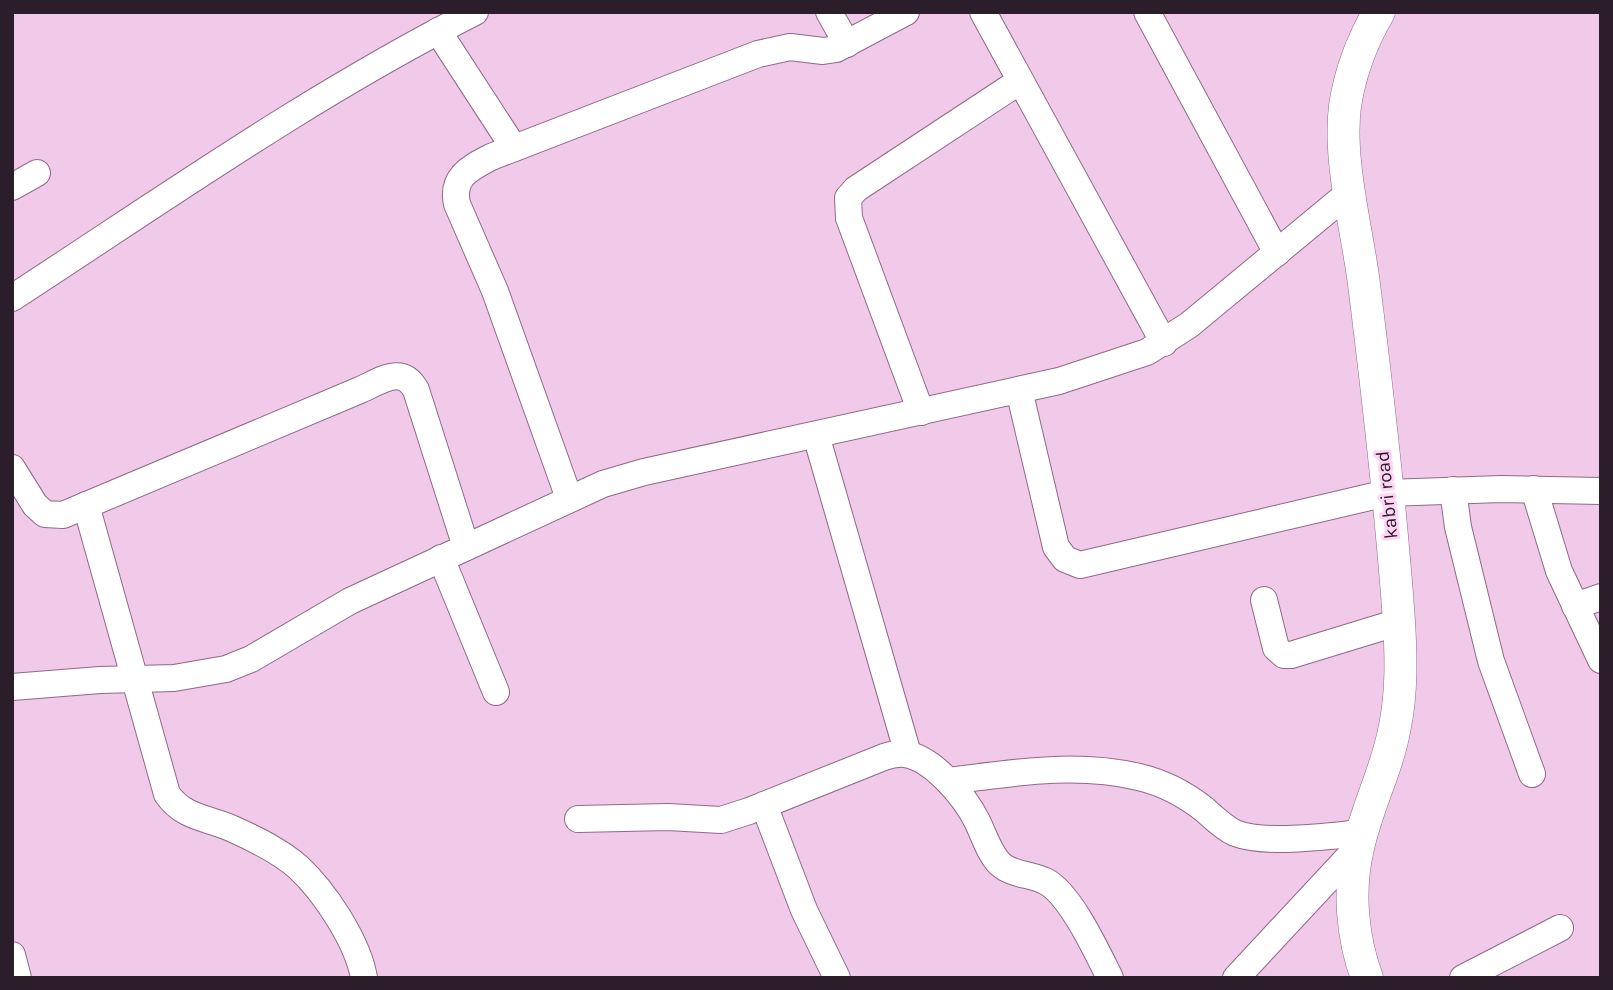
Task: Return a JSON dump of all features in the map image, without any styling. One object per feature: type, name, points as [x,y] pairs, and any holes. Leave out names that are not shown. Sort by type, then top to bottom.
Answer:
[{"type":"street","points":[[12,298],[332,90],[475,12]]},
{"type":"street","points":[[829,12],[847,44]]},
{"type":"street","points":[[569,498],[495,290],[457,204],[454,192],[458,180],[475,165],[514,148],[758,54],[790,47],[823,51],[847,44],[906,12]]},
{"type":"street","points":[[982,12],[1164,343]]},
{"type":"street","points":[[1147,12],[1277,253]]},
{"type":"street","name":"kabri road","points":[[1367,978],[1354,921],[1352,899],[1360,840],[1395,727],[1400,688],[1399,622],[1364,283],[1345,146],[1345,107],[1367,33],[1379,12]]},
{"type":"street","points":[[438,31],[514,148]]},
{"type":"street","points":[[921,412],[849,218],[848,198],[856,189],[1020,81]]},
{"type":"street","points":[[12,187],[37,173]]},
{"type":"street","points":[[12,687],[206,674],[251,659],[350,601],[603,484],[643,472],[1059,381],[1127,360],[1164,343],[1350,192]]},
{"type":"street","points":[[12,468],[35,505],[45,514],[63,515],[371,385],[403,376],[411,380],[416,390],[466,547]]},
{"type":"street","points":[[1019,390],[1056,547],[1065,559],[1080,565],[1387,493],[1534,489],[1601,491]]},
{"type":"street","points":[[816,435],[908,754]]},
{"type":"street","points":[[1534,489],[1559,571],[1601,660]]},
{"type":"street","points":[[1453,490],[1458,527],[1491,661],[1532,775]]},
{"type":"street","points":[[86,505],[137,679],[167,794],[182,810],[269,846],[298,867],[315,886],[353,941],[364,978]]},
{"type":"street","points":[[440,558],[496,692]]},
{"type":"street","points":[[1575,606],[1601,597]]},
{"type":"street","points":[[1264,600],[1276,648],[1284,655],[1399,622]]},
{"type":"street","points":[[578,819],[667,817],[721,820],[884,757],[898,753],[908,754],[927,763],[948,780],[976,818],[1001,865],[1045,881],[1058,890],[1069,904],[1110,978]]},
{"type":"street","points":[[948,780],[1064,769],[1104,770],[1164,784],[1191,799],[1233,832],[1250,836],[1360,840]]},
{"type":"street","points":[[764,805],[804,910],[837,978]]},
{"type":"street","points":[[1236,978],[1360,840]]},
{"type":"street","points":[[1463,978],[1560,928]]},
{"type":"street","points":[[12,955],[19,978]]}]
